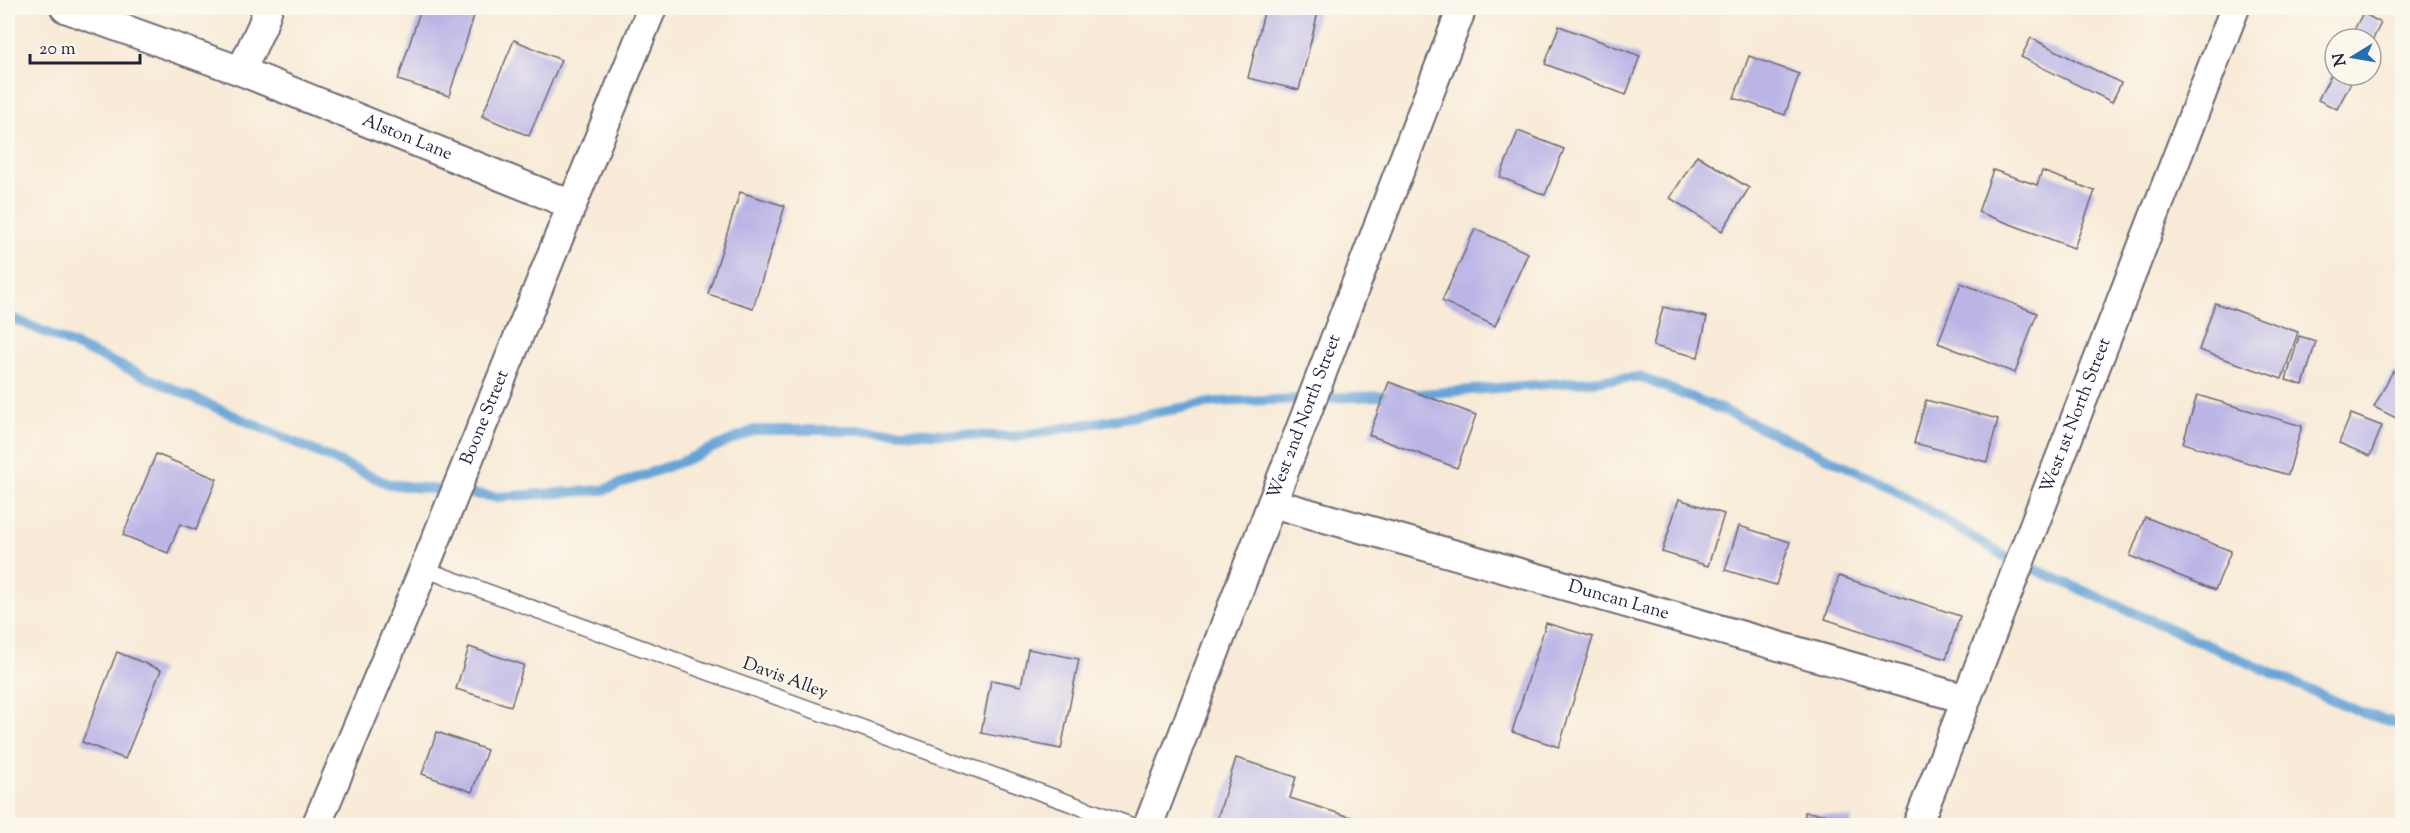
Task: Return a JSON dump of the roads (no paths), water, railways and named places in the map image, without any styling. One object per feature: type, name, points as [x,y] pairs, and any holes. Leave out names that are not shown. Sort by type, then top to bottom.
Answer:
[{"type":"street","name":"Alston Lane","points":[[65,8],[241,71],[572,205]]},
{"type":"street","points":[[241,71],[268,8]]},
{"type":"street","name":"Boone Street","points":[[316,825],[424,570],[652,8]]},
{"type":"street","name":"West 2nd North Street","points":[[1148,825],[1462,8]]},
{"type":"street","name":"West 1st North Street","points":[[1917,825],[2235,8]]},
{"type":"street","name":"Duncan Lane","points":[[1272,502],[1966,699]]},
{"type":"lane","name":"Davis Alley","points":[[424,570],[1133,825]]},
{"type":"waterway","points":[[8,316],[389,484],[497,497],[603,490],[683,461],[754,430],[859,430],[1013,437],[1216,402],[1407,395],[1640,377],[1725,411],[1881,482],[2004,556],[2363,713],[2402,725]]}]
